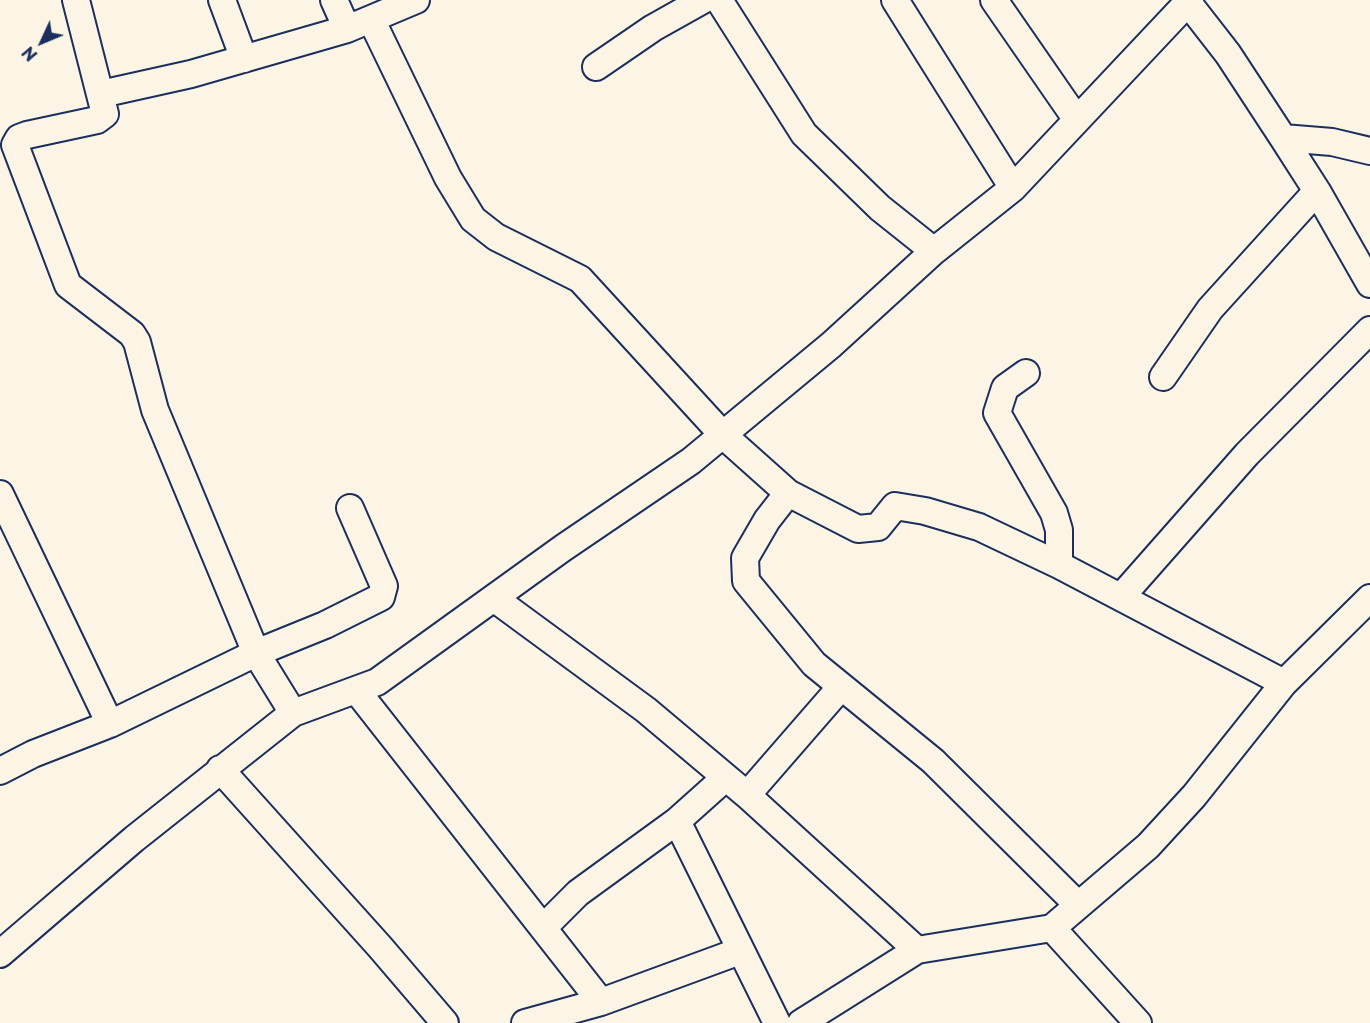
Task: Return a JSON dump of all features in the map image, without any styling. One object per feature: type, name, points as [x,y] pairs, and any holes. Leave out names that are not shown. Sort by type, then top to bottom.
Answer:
[{"type":"street","points":[[76,0],[105,114],[97,120],[27,135],[19,138],[15,145],[68,285],[132,334],[137,342],[156,410],[256,653],[293,713]]},
{"type":"street","points":[[222,0],[244,59]]},
{"type":"street","points":[[334,0],[347,29]]},
{"type":"street","points":[[101,94],[244,59],[347,29],[416,0]]},
{"type":"street","points":[[596,67],[653,28],[704,0]]},
{"type":"street","points":[[719,0],[804,134],[880,208],[934,251]]},
{"type":"street","points":[[895,0],[1013,188]]},
{"type":"street","points":[[994,0],[1077,120]]},
{"type":"street","points":[[0,954],[220,769],[293,713],[376,682],[691,461],[831,345],[934,251],[1013,188],[1188,1],[1228,54],[1317,190],[1370,284]]},
{"type":"street","points":[[371,19],[448,178],[472,219],[495,237],[580,279],[723,435],[789,493],[858,529],[878,527],[895,506],[979,527],[1059,565],[1284,683]]},
{"type":"street","points":[[1283,138],[1332,142],[1370,151]]},
{"type":"street","points":[[1163,377],[1210,309],[1317,190]]},
{"type":"street","points":[[1121,597],[1247,454],[1370,330]]},
{"type":"street","points":[[1026,373],[1005,388],[997,413],[1054,513],[1059,530],[1059,565]]},
{"type":"street","points":[[789,493],[767,520],[745,558],[746,581],[814,664],[840,688],[886,720],[933,761],[1077,904]]},
{"type":"street","points":[[0,494],[110,724]]},
{"type":"street","points":[[0,771],[33,754],[110,724],[256,653],[325,626],[381,597],[384,586],[350,508]]},
{"type":"street","points":[[495,598],[646,710],[747,795],[917,950]]},
{"type":"street","points":[[801,1023],[917,950],[1052,928],[1077,904],[1148,846],[1194,796],[1284,683],[1370,598]]},
{"type":"street","points":[[747,795],[840,688]]},
{"type":"street","points":[[357,691],[601,1002]]},
{"type":"street","points":[[220,769],[380,946],[445,1023]]},
{"type":"street","points":[[543,928],[606,870],[677,821],[725,777]]},
{"type":"street","points":[[677,821],[777,1023]]},
{"type":"street","points":[[1052,928],[1138,1023]]},
{"type":"street","points":[[525,1023],[601,1002],[740,951]]}]
